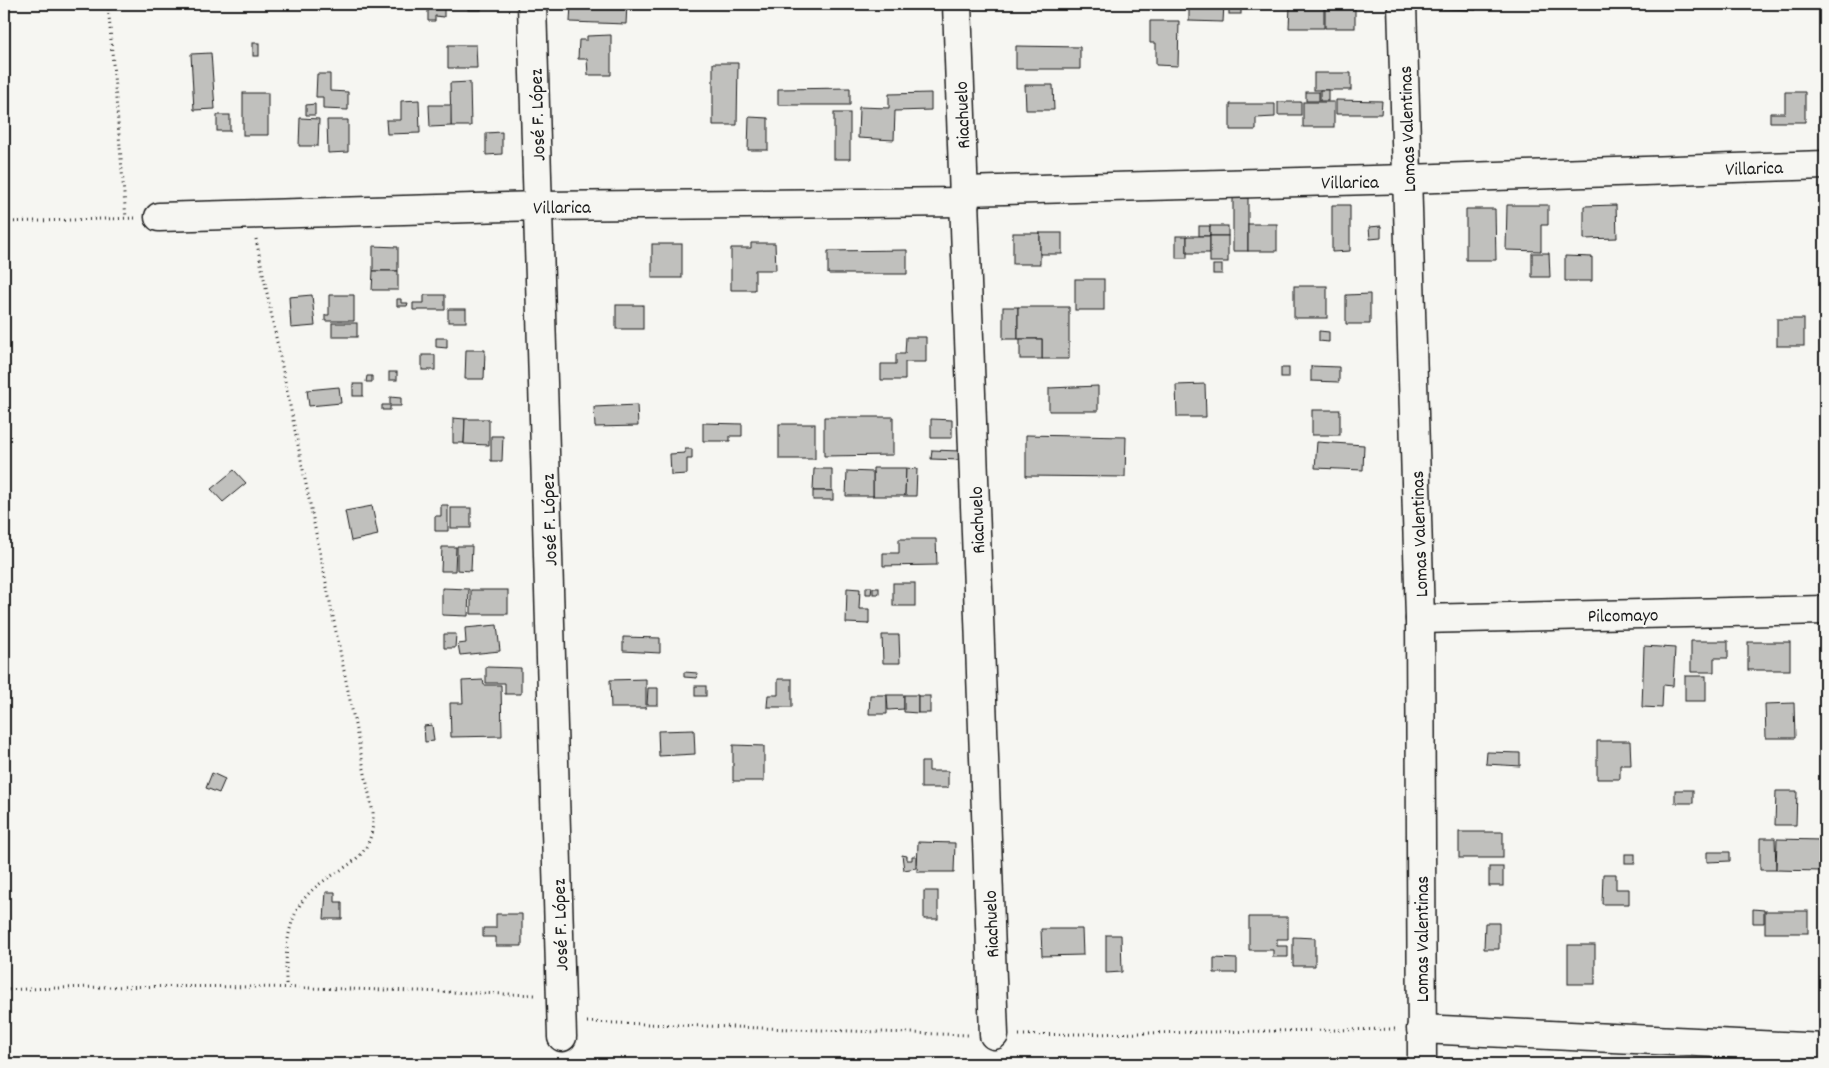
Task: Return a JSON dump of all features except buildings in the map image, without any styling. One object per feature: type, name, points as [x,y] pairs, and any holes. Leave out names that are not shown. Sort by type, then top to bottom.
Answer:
[{"type":"street","name":"José F. López","points":[[532,4],[540,206],[562,1037]]},
{"type":"street","name":"Riachuelo","points":[[957,4],[994,1035]]},
{"type":"street","name":"Lomas Valentinas","points":[[1402,4],[1420,619],[1422,1064]]},
{"type":"street","name":"Villarica","points":[[159,216],[964,196],[1825,164]]},
{"type":"street","name":"Pilcomayo","points":[[1420,619],[1825,610]]},
{"type":"street","points":[[1421,1029],[1825,1048]]},
{"type":"path","points":[[108,4],[126,218]]},
{"type":"path","points":[[250,214],[370,794],[374,829],[371,841],[362,856],[308,894],[298,910],[289,930],[286,986]]},
{"type":"path","points":[[4,222],[159,216]]},
{"type":"path","points":[[4,990],[72,987],[286,986],[561,996]]}]
